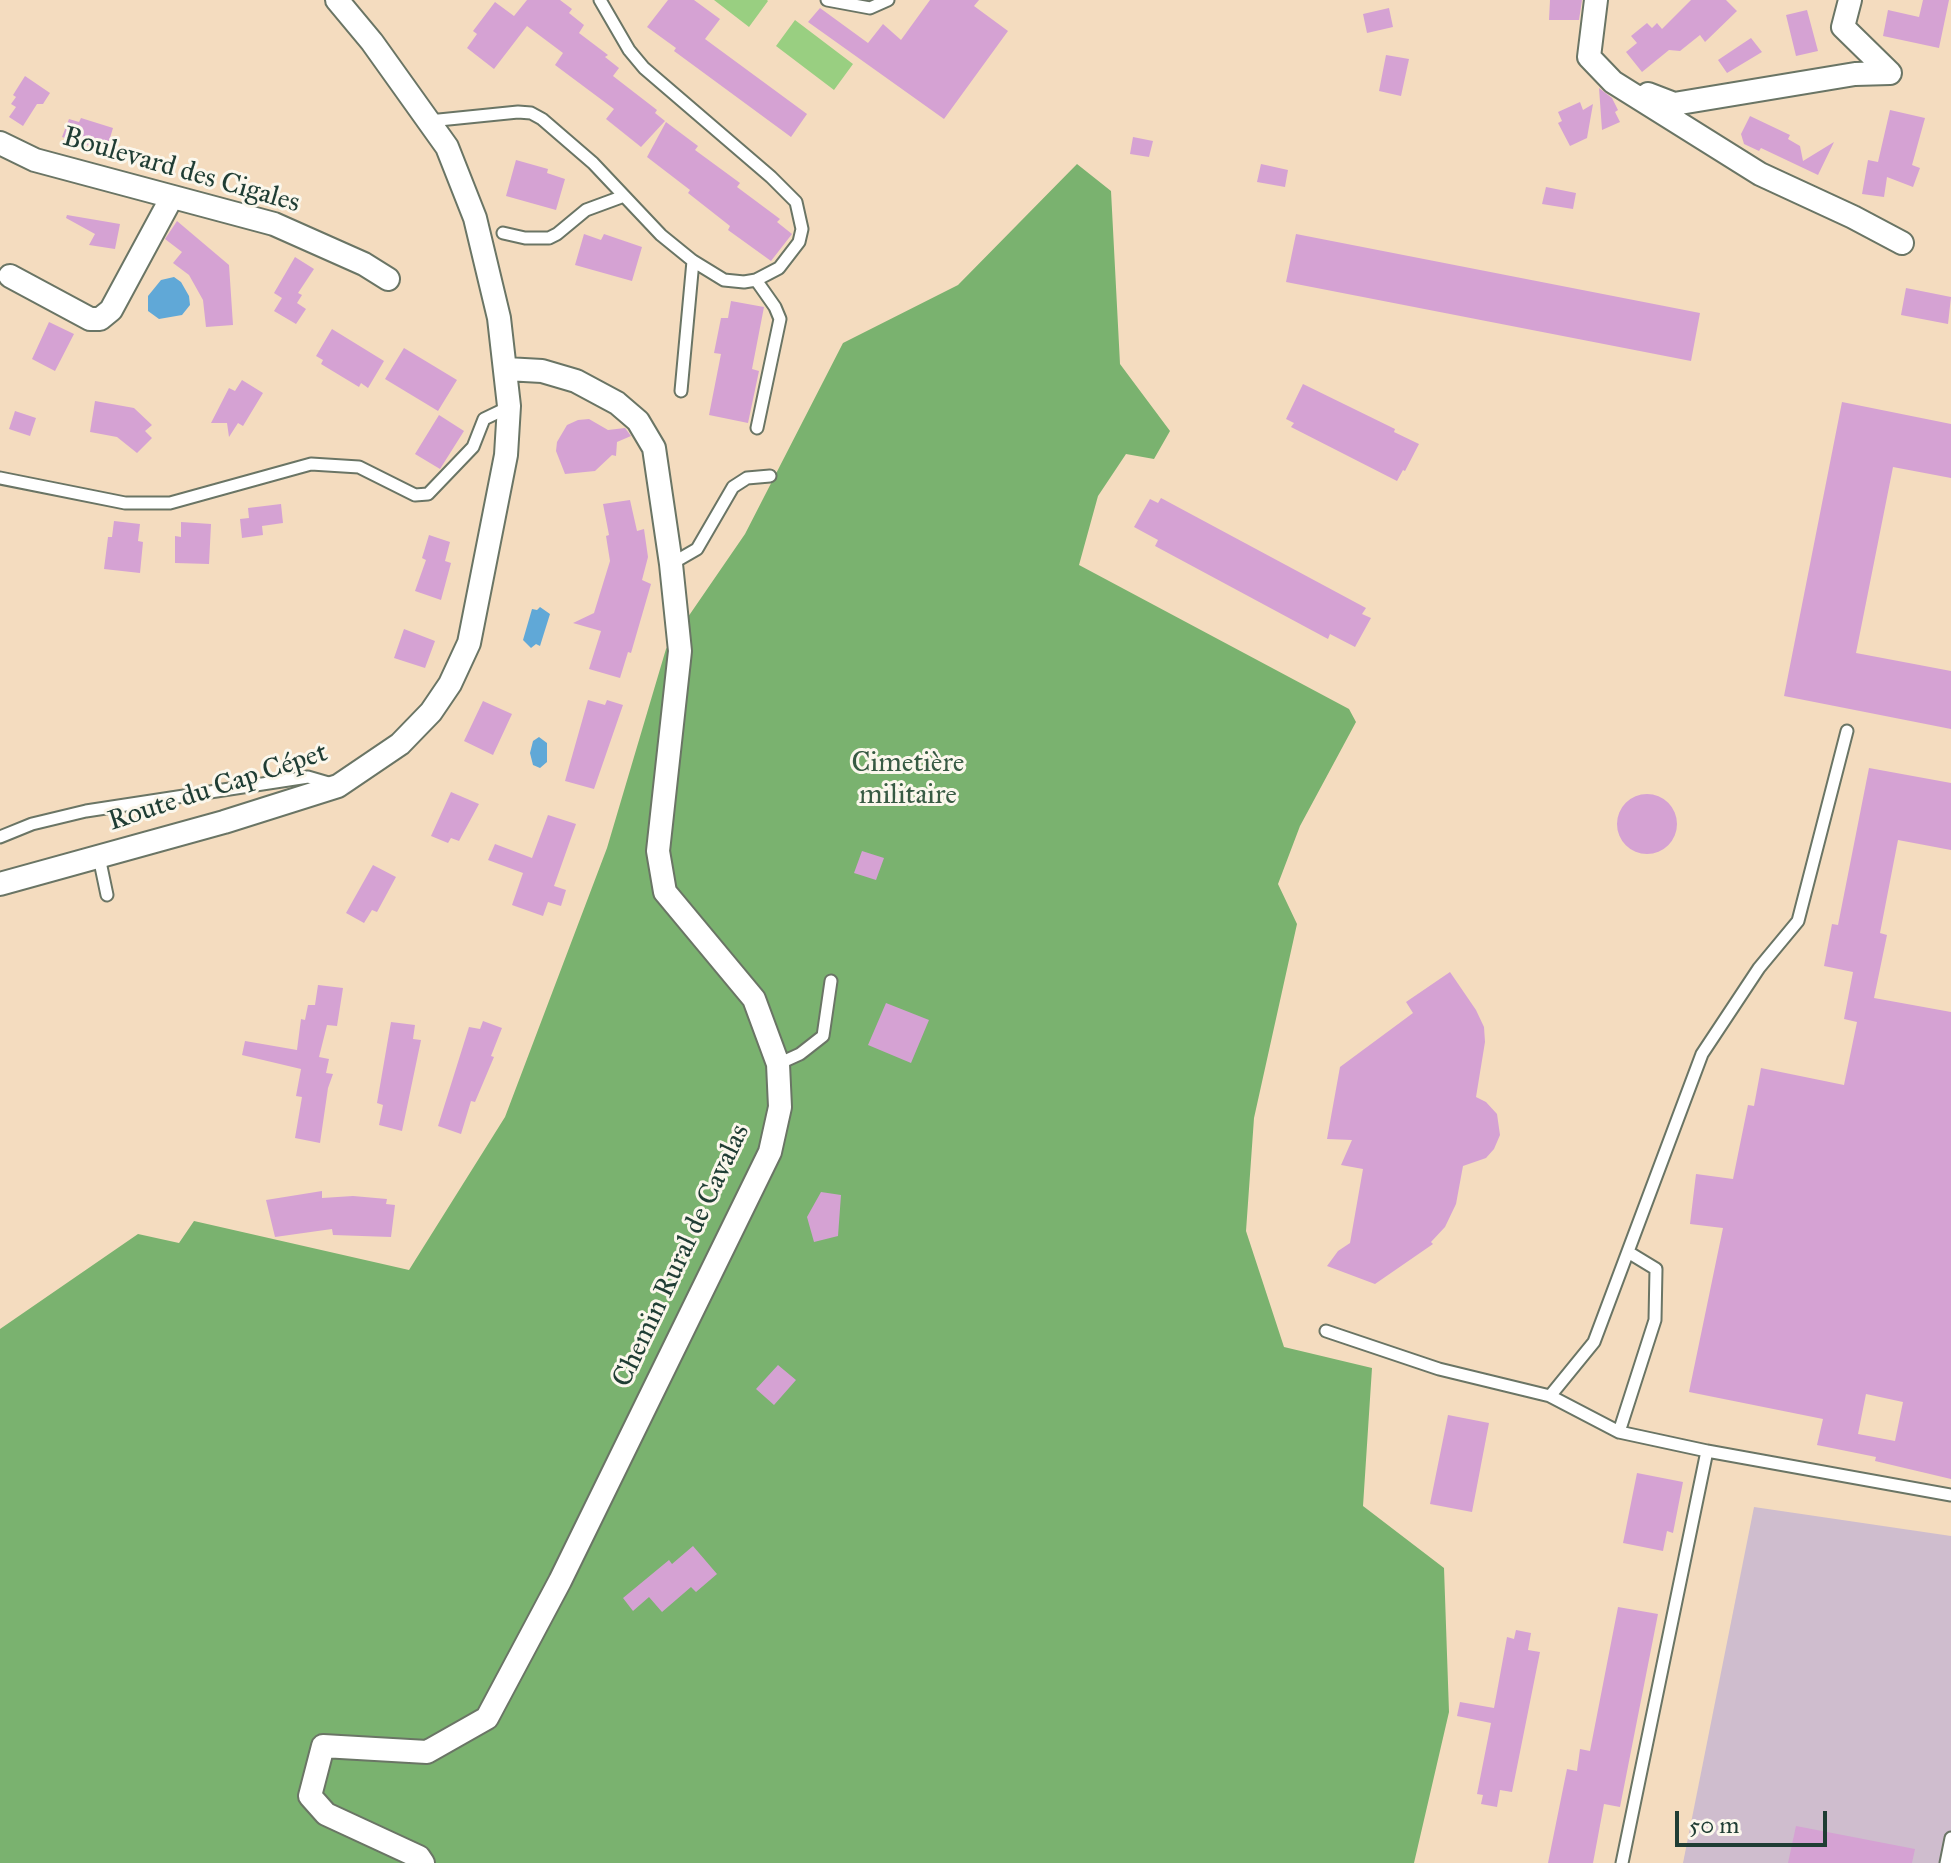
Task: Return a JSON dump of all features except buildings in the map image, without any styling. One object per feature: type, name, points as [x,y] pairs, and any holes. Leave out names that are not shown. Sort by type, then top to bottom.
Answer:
[{"type":"street","name":"Route du Cap Cépet","points":[[0,884],[338,786],[400,744],[431,712],[450,684],[469,643],[506,455],[509,406],[499,318],[475,218],[447,147],[372,42],[337,0]]},
{"type":"street","points":[[1596,0],[1589,57],[1613,82],[1760,174],[1902,243]]},
{"type":"street","points":[[1613,82],[1674,104],[1855,74],[1890,73],[1843,27],[1850,0]]},
{"type":"street","name":"Boulevard des Cigales","points":[[0,143],[35,160],[274,224],[364,264],[388,279]]},
{"type":"street","points":[[10,276],[90,319],[100,319],[111,310],[172,197]]},
{"type":"street","name":"Chemin Rural de Cavalas","points":[[412,1860],[326,1814],[310,1796],[323,1746],[427,1752],[487,1718],[560,1581],[770,1152],[780,1107],[778,1064],[754,999],[665,892],[658,851],[680,651],[654,448],[638,421],[617,403],[576,381],[542,371],[506,369]]},
{"type":"lane","points":[[429,121],[531,113],[557,131],[661,235],[693,261],[724,280],[744,282],[756,280],[779,268],[799,242],[802,229],[796,202],[644,68],[629,50],[600,0]]},
{"type":"lane","points":[[827,0],[870,8],[888,0]]},
{"type":"lane","points":[[503,233],[525,238],[549,238],[586,210],[624,196]]},
{"type":"lane","points":[[681,391],[693,261]]},
{"type":"lane","points":[[756,280],[780,319],[757,428]]},
{"type":"lane","points":[[0,478],[125,503],[170,503],[311,464],[359,467],[415,495],[428,494],[473,447],[484,419],[509,406]]},
{"type":"lane","points":[[671,564],[697,549],[733,487],[747,478],[770,476]]},
{"type":"lane","points":[[1550,1396],[1594,1342],[1702,1054],[1759,968],[1798,921],[1847,731]]},
{"type":"lane","points":[[0,837],[32,824],[86,811],[294,779],[308,777],[338,786]]},
{"type":"lane","points":[[99,857],[107,895]]},
{"type":"lane","points":[[778,1064],[800,1054],[823,1036],[831,981]]},
{"type":"lane","points":[[1619,1432],[1655,1320],[1656,1269],[1628,1252]]},
{"type":"lane","points":[[1326,1331],[1439,1369],[1550,1396],[1619,1432],[1951,1495]]},
{"type":"lane","points":[[1622,1863],[1707,1451]]},
{"type":"lane","points":[[1946,1863],[1951,1838]]},
{"type":"shaded area","points":[[1754,1507],[1951,1536],[1951,1863],[1683,1863]]},
{"type":"green space","points":[[714,0],[767,0],[768,1],[749,27]]},
{"type":"green space","points":[[795,20],[853,64],[834,90],[776,46]]},
{"type":"green space","name":"Cimetière militaire","points":[[1077,164],[1111,191],[1120,364],[1170,431],[1154,459],[1126,454],[1098,496],[1079,565],[1349,709],[1356,722],[1300,826],[1278,884],[1297,924],[1254,1118],[1246,1231],[1284,1347],[1372,1368],[1363,1506],[1444,1568],[1449,1712],[1414,1863],[0,1863],[0,1329],[138,1234],[179,1243],[194,1221],[409,1270],[505,1117],[607,848],[666,649],[745,534],[843,343],[958,285]]},
{"type":"water","points":[[174,277],[189,296],[190,305],[182,315],[159,319],[148,311],[148,296],[161,280]]},
{"type":"water","points":[[540,607],[550,614],[540,646],[536,644],[531,648],[523,640],[532,609]]},
{"type":"water","points":[[539,737],[547,743],[547,762],[540,768],[533,765],[530,753],[533,741]]}]
